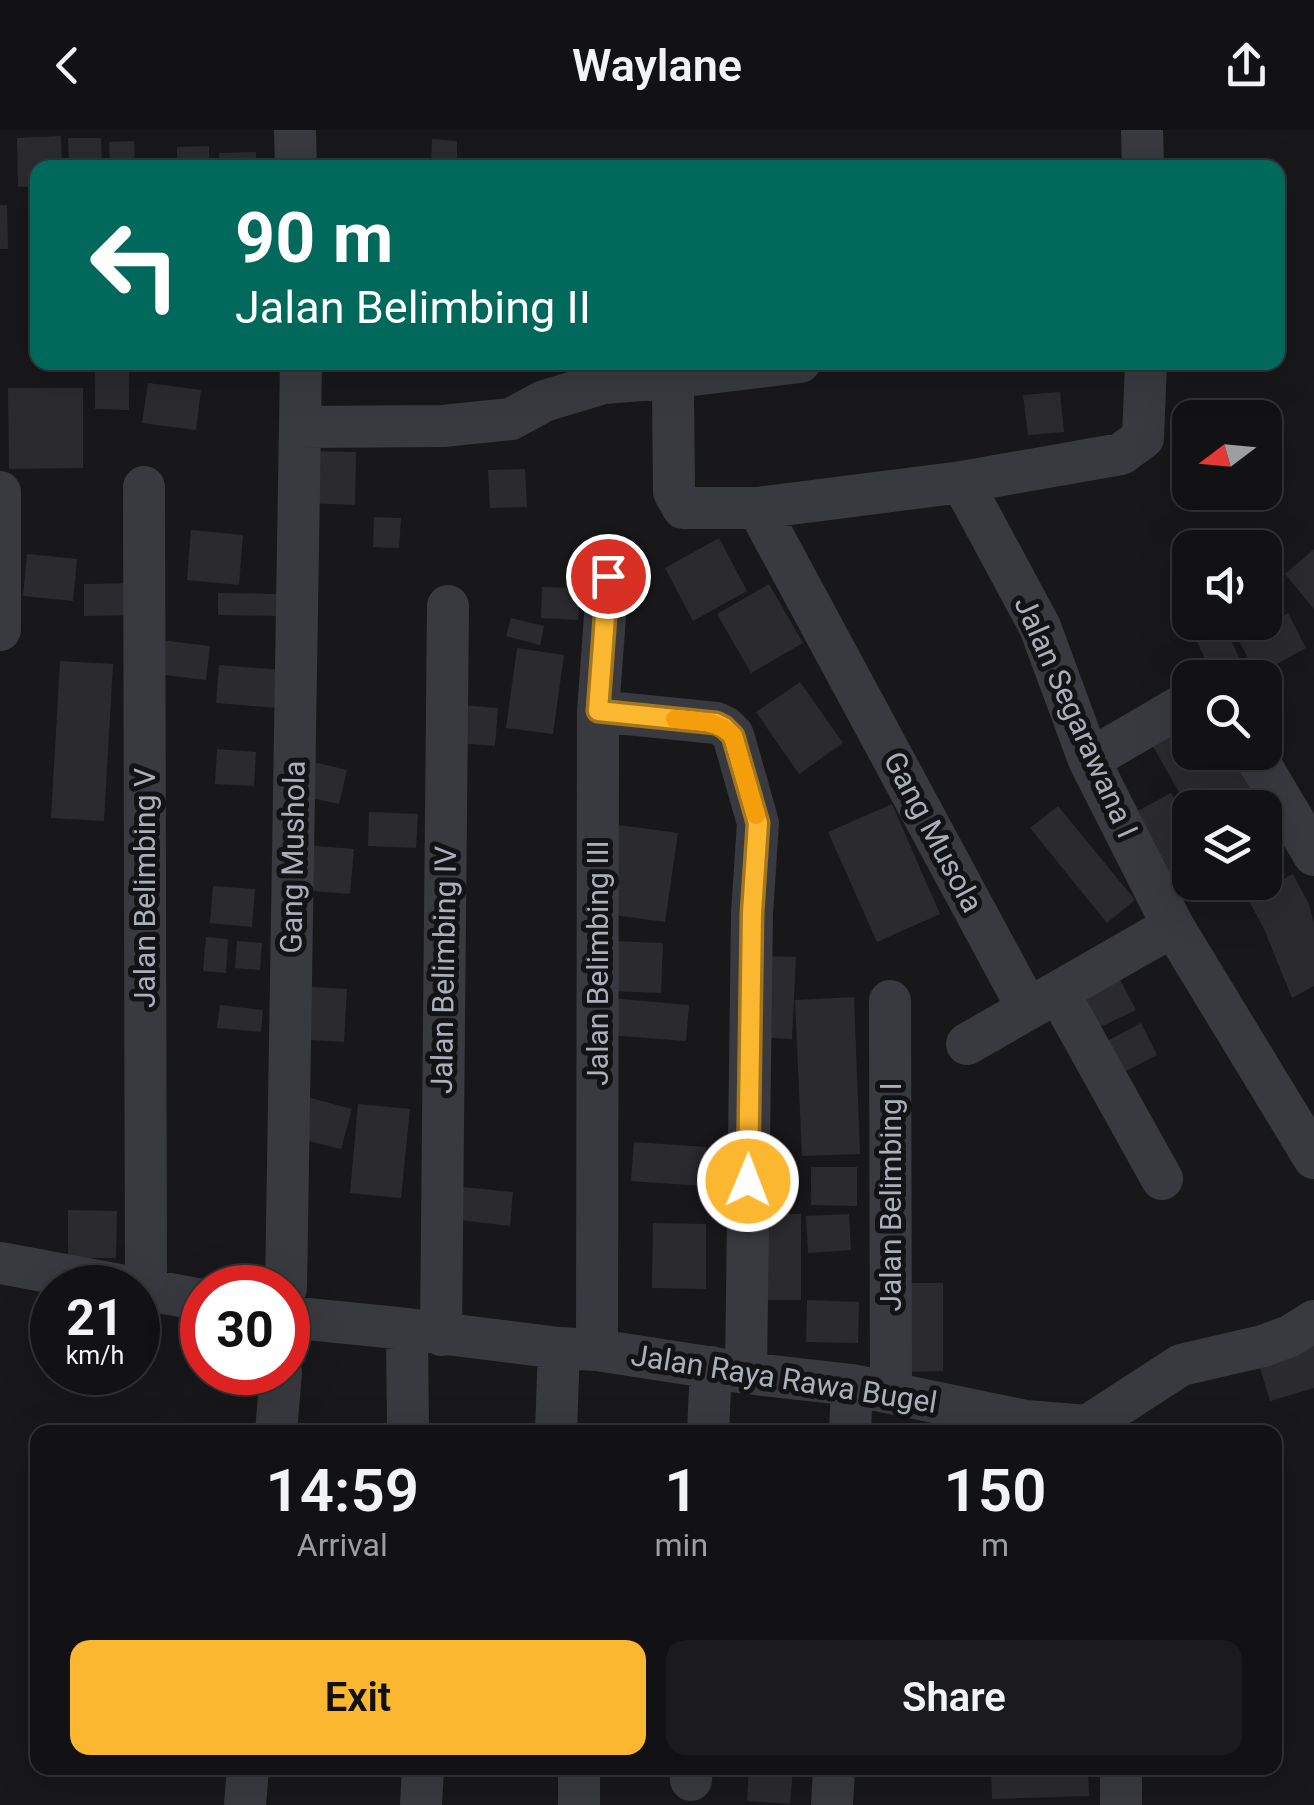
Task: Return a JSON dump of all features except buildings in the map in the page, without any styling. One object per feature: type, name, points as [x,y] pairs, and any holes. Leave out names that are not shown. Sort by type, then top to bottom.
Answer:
[{"type":"street","points":[[294,130],[296,160]]},
{"type":"street","points":[[1142,130],[1143,160]]},
{"type":"street","name":"Gang Mushola","points":[[286,1265],[301,370]]},
{"type":"street","points":[[300,427],[443,426],[511,419],[544,401],[604,383],[734,370]]},
{"type":"street","points":[[668,378],[673,388],[674,492],[682,508],[758,508],[962,482],[1121,454],[1143,438],[1146,370]]},
{"type":"street","name":"Jalan Segarawana I","points":[[962,482],[1040,627],[1089,760],[1173,926],[1314,1158]]},
{"type":"street","name":"Jalan Belimbing V","points":[[140,1265],[144,488]]},
{"type":"street","points":[[0,492],[0,630]]},
{"type":"street","name":"Gang Musola","points":[[758,508],[1043,1001],[1162,1179]]},
{"type":"street","name":"Jalan Belimbing III","points":[[558,1425],[578,1349],[598,711],[608,576]]},
{"type":"street","name":"Jalan Belimbing IV","points":[[409,1425],[424,1332],[448,606]]},
{"type":"street","points":[[598,711],[724,727],[733,736],[758,823],[728,1370],[710,1425]]},
{"type":"street","points":[[1089,760],[1172,712]]},
{"type":"street","points":[[1264,770],[1314,854]]},
{"type":"street","points":[[967,1044],[1173,926]]},
{"type":"street","name":"Jalan Belimbing I","points":[[854,1425],[872,1389],[890,1001]]},
{"type":"street","points":[[0,1263],[30,1268]]},
{"type":"street","name":"Jalan Raya Rawa Bugel","points":[[310,1319],[578,1349],[872,1389],[1058,1425]]},
{"type":"street","name":"Jalan Raya Rawa Bugel","points":[[1095,1425],[1181,1365],[1263,1346],[1314,1322]]},
{"type":"street","points":[[277,1425],[279,1395]]},
{"type":"street","points":[[244,1805],[247,1775]]},
{"type":"street","points":[[420,1805],[423,1775]]},
{"type":"street","points":[[578,1805],[579,1775]]},
{"type":"street","points":[[832,1805],[834,1775]]},
{"type":"street","points":[[1121,1775],[1121,1805]]},
{"type":"slow traffic","points":[[675,719],[716,723],[733,736],[756,815]]},
{"type":"route","points":[[608,576],[598,711],[724,727],[733,736],[758,823],[752,913],[748,1181]]}]
